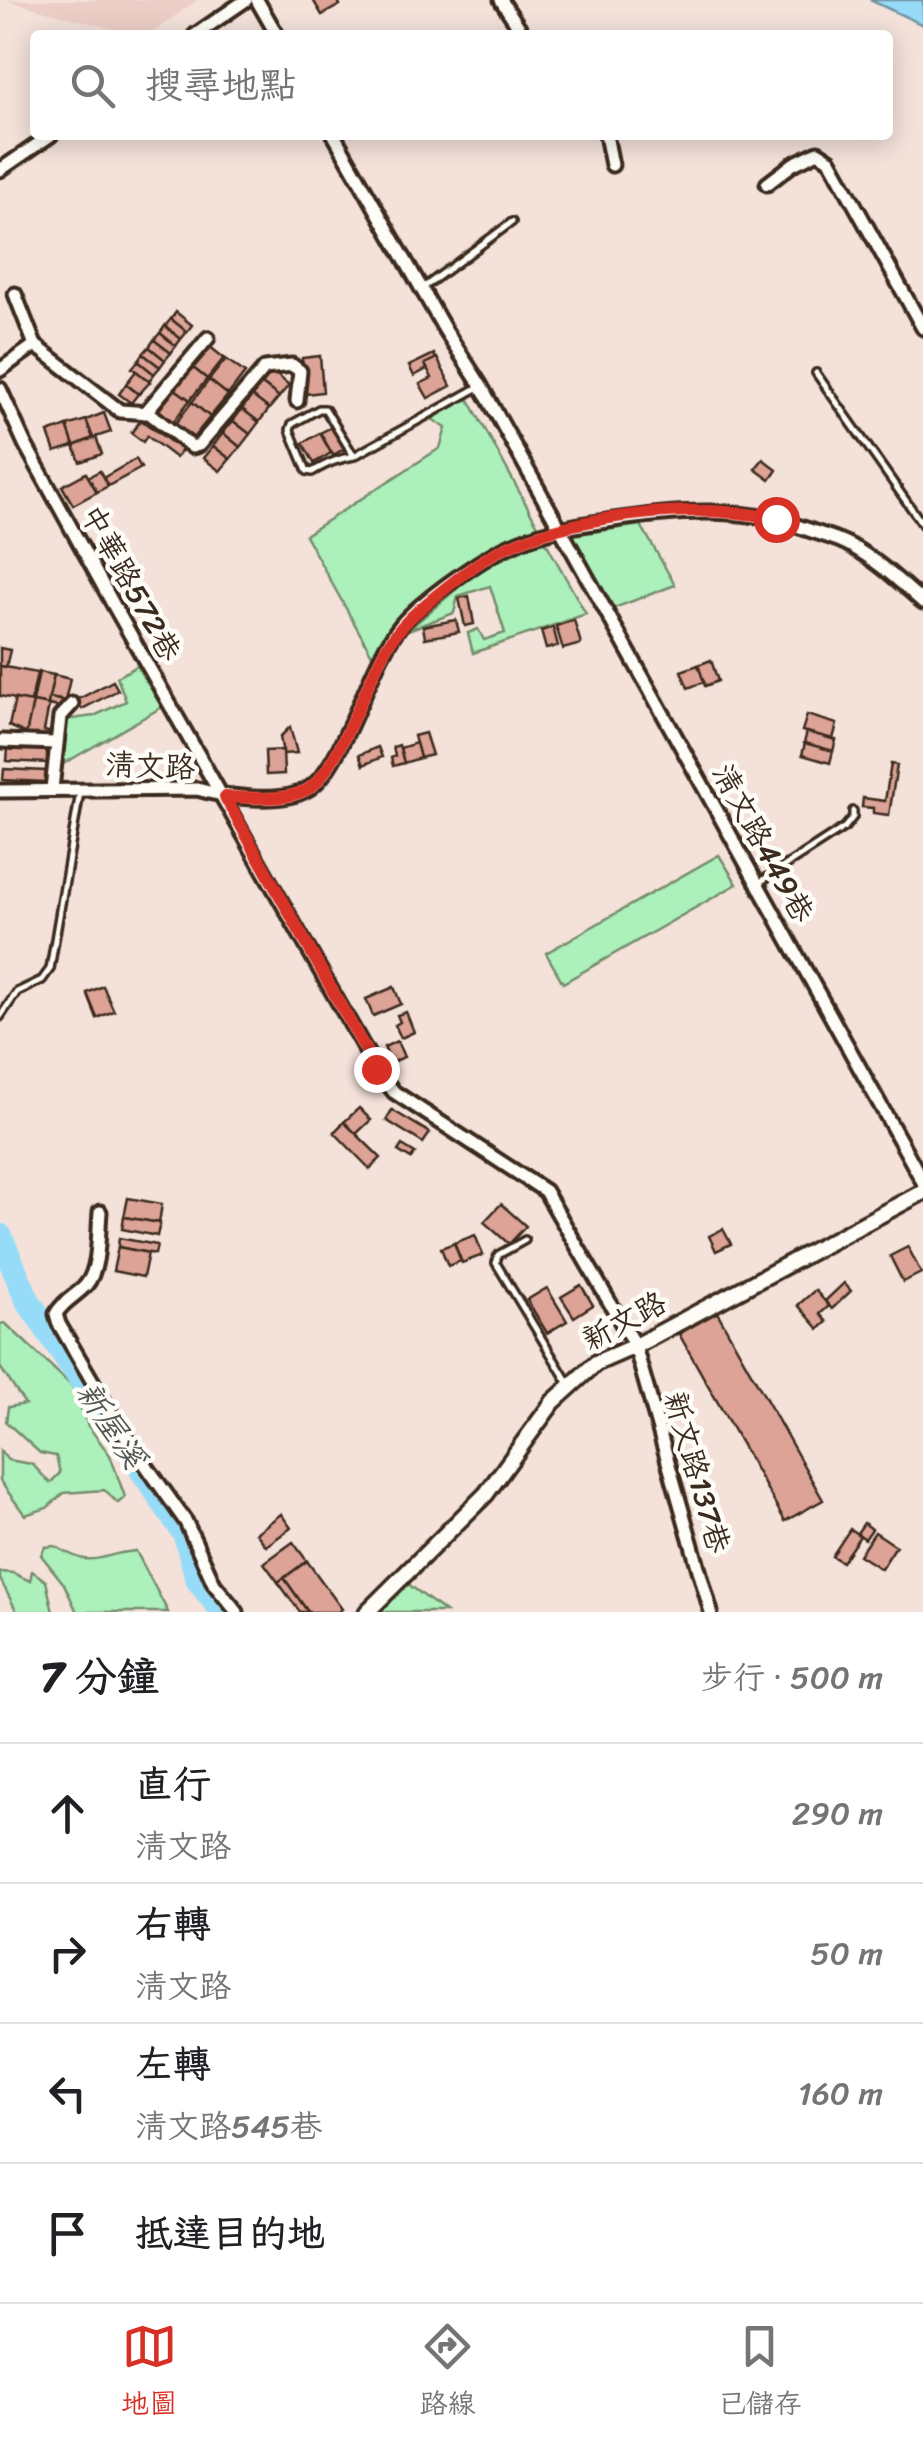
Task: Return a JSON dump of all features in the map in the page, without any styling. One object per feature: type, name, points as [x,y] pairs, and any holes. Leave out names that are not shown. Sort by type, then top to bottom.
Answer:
[{"type":"street","points":[[202,30],[246,0]]},
{"type":"street","points":[[257,0],[274,30]]},
{"type":"street","points":[[502,0],[521,30]]},
{"type":"street","points":[[0,170],[44,140]]},
{"type":"street","name":"清文路449巷","points":[[337,140],[482,386],[923,1182]]},
{"type":"street","points":[[607,140],[612,165]]},
{"type":"street","points":[[767,184],[792,164],[818,152],[830,160],[923,328]]},
{"type":"street","points":[[14,294],[36,344],[120,411],[156,417],[192,447],[200,445],[265,368],[292,365],[300,371],[297,401]]},
{"type":"street","points":[[145,413],[208,338]]},
{"type":"street","points":[[0,370],[36,344]]},
{"type":"street","name":"中華路572巷","points":[[0,389],[25,444],[78,540],[376,1069],[394,1092],[545,1190],[635,1346]]},
{"type":"street","name":"清文路","points":[[0,791],[197,788],[225,797],[296,794],[324,776],[366,687],[401,625],[472,566],[512,544],[561,530],[667,512],[748,513],[849,544],[923,602]]},
{"type":"street","points":[[52,789],[60,717],[72,704]]},
{"type":"street","points":[[1,743],[55,744]]},
{"type":"street","name":"新文路","points":[[367,1612],[486,1494],[553,1402],[596,1363],[635,1346],[923,1192]]},
{"type":"street","points":[[100,1212],[93,1272],[89,1282],[60,1307],[56,1314],[59,1324],[122,1430],[186,1522],[214,1584],[237,1612]]},
{"type":"street","name":"新文路137巷","points":[[635,1346],[710,1612]]},
{"type":"lane","points":[[423,288],[512,222]]},
{"type":"lane","points":[[816,373],[923,525]]},
{"type":"lane","points":[[354,456],[326,410],[318,410],[292,424],[290,430],[307,470],[312,472],[342,456],[354,456],[482,386]]},
{"type":"lane","points":[[0,1018],[17,992],[42,980],[50,969],[80,789]]},
{"type":"lane","points":[[758,883],[845,827],[854,817],[853,810]]},
{"type":"lane","points":[[525,1240],[498,1255],[496,1263],[570,1386]]},
{"type":"shaded area","points":[[5,0],[197,0],[156,30],[116,30]]},
{"type":"green space","points":[[468,398],[538,526],[445,577],[408,610],[372,655],[305,535],[440,448],[446,428],[432,419]]},
{"type":"green space","points":[[641,525],[675,585],[601,613],[558,537]]},
{"type":"green space","points":[[544,539],[586,614],[473,653],[468,633],[478,629],[484,640],[505,633],[490,586],[458,596],[454,613],[408,630],[478,571]]},
{"type":"green space","points":[[137,666],[162,707],[58,767],[64,720],[94,716],[126,701],[117,677]]},
{"type":"green space","points":[[719,855],[737,884],[563,983],[546,953]]},
{"type":"green space","points":[[5,1323],[72,1386],[88,1426],[110,1455],[125,1497],[118,1503],[104,1490],[64,1493],[47,1508],[25,1515],[0,1481],[0,1451],[8,1460],[32,1464],[50,1483],[60,1473],[56,1456],[40,1453],[6,1422],[8,1407],[25,1404],[0,1367],[0,1324]]},
{"type":"green space","points":[[55,1546],[88,1559],[136,1551],[168,1612],[77,1612],[64,1584],[41,1555],[45,1547]]},
{"type":"green space","points":[[32,1571],[46,1581],[53,1612],[17,1612],[0,1579],[0,1572],[30,1581]]},
{"type":"green space","points":[[403,1580],[445,1612],[372,1612]]},
{"type":"water","points":[[870,0],[923,0],[923,25]]},
{"type":"building","points":[[313,0],[338,0],[340,5],[322,15]]},
{"type":"building","points":[[176,312],[192,325],[187,332],[171,319]]},
{"type":"building","points":[[171,319],[187,332],[181,339],[165,326]]},
{"type":"building","points":[[165,326],[181,339],[176,346],[160,333]]},
{"type":"building","points":[[160,333],[176,346],[171,353],[154,340]]},
{"type":"building","points":[[154,340],[171,353],[165,360],[149,347]]},
{"type":"building","points":[[209,346],[224,358],[207,379],[192,367]]},
{"type":"building","points":[[149,347],[165,360],[160,367],[143,354]]},
{"type":"building","points":[[143,354],[160,367],[154,374],[138,361]]},
{"type":"building","points":[[434,354],[436,359],[425,364],[427,369],[414,376],[409,366]]},
{"type":"building","points":[[320,356],[323,392],[305,394],[302,358]]},
{"type":"building","points":[[437,358],[451,386],[428,398],[420,384],[432,378],[425,364]]},
{"type":"building","points":[[226,359],[245,373],[228,395],[209,380]]},
{"type":"building","points":[[138,361],[154,374],[149,381],[132,368]]},
{"type":"building","points":[[192,367],[207,379],[190,400],[175,389]]},
{"type":"building","points":[[136,371],[150,382],[139,394],[126,384]]},
{"type":"building","points":[[272,371],[289,385],[279,397],[262,384]]},
{"type":"building","points":[[209,380],[228,395],[210,417],[192,402]]},
{"type":"building","points":[[126,384],[138,394],[131,403],[119,394]]},
{"type":"building","points":[[262,384],[279,397],[269,409],[252,396]]},
{"type":"building","points":[[175,389],[190,400],[173,422],[159,410]]},
{"type":"building","points":[[252,396],[269,409],[259,422],[242,409]]},
{"type":"building","points":[[192,402],[210,417],[193,438],[175,424]]},
{"type":"building","points":[[242,409],[259,422],[250,434],[233,421]]},
{"type":"building","points":[[104,413],[111,432],[93,438],[86,420]]},
{"type":"building","points":[[86,420],[93,438],[74,446],[67,426]]},
{"type":"building","points":[[141,420],[182,450],[176,458],[147,436],[143,442],[131,433]]},
{"type":"building","points":[[233,421],[250,434],[240,447],[223,433]]},
{"type":"building","points":[[67,426],[74,446],[55,452],[48,433]]},
{"type":"building","points":[[332,427],[344,449],[333,455],[320,433]]},
{"type":"building","points":[[223,433],[240,447],[230,459],[213,446]]},
{"type":"building","points":[[320,433],[331,453],[314,463],[303,443]]},
{"type":"building","points":[[96,437],[102,454],[80,462],[74,446]]},
{"type":"building","points":[[213,446],[230,459],[220,471],[203,458]]},
{"type":"building","points":[[136,459],[141,468],[108,486],[103,478]]},
{"type":"building","points":[[763,459],[777,470],[770,480],[755,469]]},
{"type":"building","points":[[100,471],[108,486],[97,492],[88,477]]},
{"type":"building","points":[[86,473],[97,492],[73,505],[62,486]]},
{"type":"building","points":[[469,596],[474,624],[465,626],[459,598]]},
{"type":"building","points":[[456,620],[459,632],[425,638],[423,626]]},
{"type":"building","points":[[574,620],[581,644],[563,649],[556,626]]},
{"type":"building","points":[[553,627],[558,646],[546,649],[541,631]]},
{"type":"building","points":[[0,648],[10,650],[6,667],[0,666]]},
{"type":"building","points":[[711,660],[718,681],[705,686],[698,665]]},
{"type":"building","points":[[698,665],[704,682],[688,688],[681,671]]},
{"type":"building","points":[[0,666],[37,673],[31,702],[0,696]]},
{"type":"building","points":[[39,672],[54,675],[48,705],[33,702]]},
{"type":"building","points":[[54,675],[70,679],[65,701],[49,698]]},
{"type":"building","points":[[113,681],[118,690],[82,709],[77,700]]},
{"type":"building","points":[[49,698],[65,701],[64,708],[48,705]]},
{"type":"building","points":[[15,699],[33,702],[27,734],[9,726]]},
{"type":"building","points":[[33,702],[49,705],[44,731],[49,732],[48,739],[26,735]]},
{"type":"building","points":[[807,715],[837,724],[833,739],[802,731]]},
{"type":"building","points":[[290,727],[297,753],[283,754],[280,737]]},
{"type":"building","points":[[807,732],[836,740],[833,751],[804,743]]},
{"type":"building","points":[[425,733],[432,755],[420,758],[414,736]]},
{"type":"building","points":[[416,743],[420,758],[404,763],[400,748]]},
{"type":"building","points":[[805,743],[833,751],[830,763],[802,755]]},
{"type":"building","points":[[399,745],[404,763],[393,766],[393,747]]},
{"type":"building","points":[[378,747],[382,757],[363,765],[359,755]]},
{"type":"building","points":[[8,748],[47,750],[47,763],[7,761]]},
{"type":"building","points":[[283,750],[284,774],[266,775],[265,751]]},
{"type":"building","points":[[891,764],[897,765],[889,815],[873,813],[873,808],[862,807],[863,798],[885,801]]},
{"type":"building","points":[[4,769],[46,771],[45,782],[3,780]]},
{"type":"building","points":[[103,986],[114,1011],[97,1018],[87,993]]},
{"type":"building","points":[[394,987],[401,1004],[373,1016],[366,999]]},
{"type":"building","points":[[406,1012],[414,1032],[401,1038],[395,1025],[400,1022],[397,1015]]},
{"type":"building","points":[[397,1041],[404,1057],[391,1063],[384,1047]]},
{"type":"building","points":[[359,1108],[371,1120],[356,1134],[344,1122]]},
{"type":"building","points":[[392,1110],[430,1133],[423,1143],[386,1120]]},
{"type":"building","points":[[344,1122],[381,1158],[370,1169],[334,1132]]},
{"type":"building","points":[[402,1145],[415,1153],[411,1159],[398,1151]]},
{"type":"building","points":[[128,1198],[162,1204],[159,1223],[124,1217]]},
{"type":"building","points":[[501,1204],[526,1226],[509,1244],[484,1222]]},
{"type":"building","points":[[124,1217],[160,1223],[157,1236],[122,1229]]},
{"type":"building","points":[[723,1229],[731,1244],[716,1251],[709,1236]]},
{"type":"building","points":[[475,1235],[483,1255],[462,1263],[454,1243]]},
{"type":"building","points":[[119,1238],[157,1245],[155,1254],[118,1247]]},
{"type":"building","points":[[454,1243],[461,1261],[448,1266],[441,1248]]},
{"type":"building","points":[[118,1247],[148,1253],[143,1277],[113,1271]]},
{"type":"building","points":[[908,1247],[921,1273],[903,1282],[890,1256]]},
{"type":"building","points":[[844,1283],[851,1291],[832,1309],[825,1301]]},
{"type":"building","points":[[581,1285],[593,1305],[574,1317],[561,1297]]},
{"type":"building","points":[[547,1288],[567,1321],[547,1333],[527,1300]]},
{"type":"building","points":[[815,1290],[829,1306],[820,1314],[827,1322],[819,1329],[798,1305]]},
{"type":"building","points":[[717,1312],[823,1500],[785,1521],[679,1334]]},
{"type":"building","points":[[281,1514],[291,1528],[266,1546],[256,1533]]},
{"type":"building","points":[[864,1523],[872,1529],[865,1539],[857,1533]]},
{"type":"building","points":[[850,1529],[860,1536],[842,1562],[832,1556]]},
{"type":"building","points":[[875,1532],[896,1546],[881,1569],[859,1555]]},
{"type":"building","points":[[293,1542],[307,1561],[278,1582],[264,1563]]},
{"type":"building","points":[[307,1561],[342,1609],[338,1612],[308,1612],[284,1578]]},
{"type":"building","points":[[284,1578],[308,1612],[300,1612],[278,1582]]},
{"type":"waterway","name":"新屋溪","points":[[0,1236],[28,1301],[185,1534],[198,1580],[223,1612]]},
{"type":"route","points":[[376,1069],[225,797],[296,794],[308,790],[324,776],[384,651],[401,625],[472,566],[512,544],[585,524],[667,512],[717,510],[776,519]]}]
